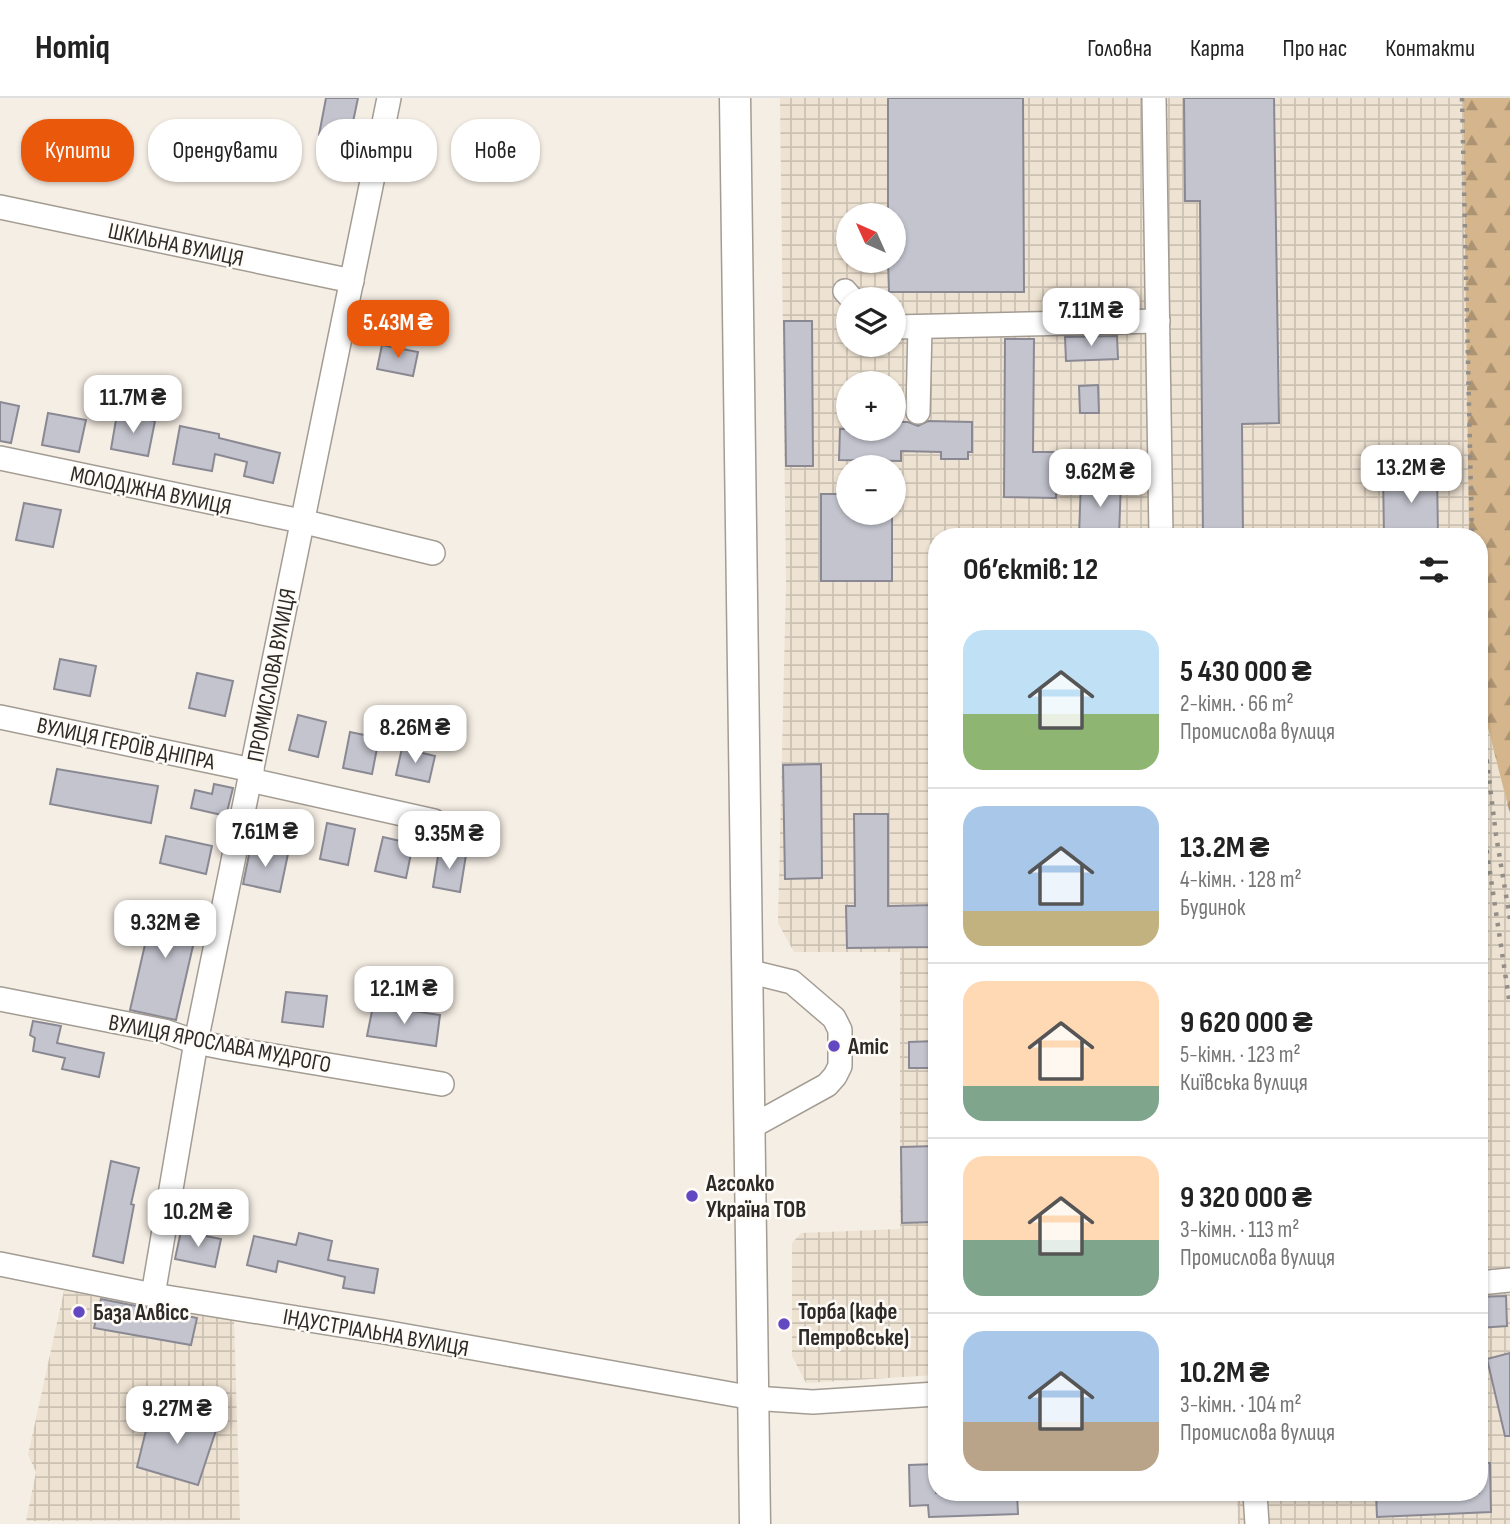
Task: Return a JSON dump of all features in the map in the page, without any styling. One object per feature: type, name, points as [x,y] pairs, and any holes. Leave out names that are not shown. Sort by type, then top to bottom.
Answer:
[{"type":"main road","points":[[734,98],[755,1524]]},
{"type":"street","name":"ПРОМИСЛОВА ВУЛИЦЯ","points":[[153,1295],[196,1042],[389,98]]},
{"type":"street","points":[[1154,98],[1161,528]]},
{"type":"street","name":"ШКІЛЬНА ВУЛИЦЯ","points":[[0,207],[352,281]]},
{"type":"street","points":[[906,327],[1158,321]]},
{"type":"street","points":[[918,412],[920,327]]},
{"type":"street","name":"МОЛОДІЖНА ВУЛИЦЯ","points":[[0,458],[301,521],[433,553]]},
{"type":"street","name":"ВУЛИЦЯ ГЕРОЇВ ДНІПРА","points":[[0,717],[434,821]]},
{"type":"street","points":[[747,971],[792,982],[834,1018],[840,1030],[840,1066],[827,1085],[749,1128]]},
{"type":"street","name":"ВУЛИЦЯ ЯРОСЛАВА МУДРОГО","points":[[0,999],[164,1031],[196,1042],[442,1084]]},
{"type":"street","name":"ІНДУСТРІАЛЬНА ВУЛИЦЯ","points":[[0,1264],[153,1295],[384,1332],[752,1398],[813,1402],[928,1395]]},
{"type":"street","points":[[1488,1282],[1510,1280]]},
{"type":"street","points":[[1255,1501],[1256,1524]]},
{"type":"shaded area","points":[[780,98],[1463,98],[1469,528],[928,528],[928,1375],[806,1383],[792,1356],[792,1243],[801,1233],[900,1229],[900,952],[794,952],[778,923],[786,583]]},
{"type":"shaded area","points":[[1488,728],[1510,814],[1510,1524],[1238,1524],[1237,1501],[1488,1501]]},
{"type":"shaded area","points":[[64,1291],[234,1319],[240,1520],[26,1521],[36,1472],[28,1455]]},
{"type":"green space","points":[[1463,98],[1510,98],[1510,814],[1488,728],[1488,528],[1469,528]]},
{"type":"building","points":[[326,98],[358,98],[354,119],[322,119]]},
{"type":"building","points":[[888,98],[1023,98],[1024,292],[906,292],[906,287],[889,287],[888,273],[906,273],[906,203],[888,203]]},
{"type":"building","points":[[1184,98],[1274,98],[1279,423],[1242,424],[1243,528],[1203,528],[1200,201],[1185,201]]},
{"type":"building","points":[[784,321],[812,321],[813,466],[786,466]]},
{"type":"building","points":[[1117,336],[1118,359],[1066,361],[1065,337]]},
{"type":"building","points":[[1005,339],[1034,339],[1033,452],[1057,452],[1056,498],[1004,497]]},
{"type":"building","points":[[382,345],[418,352],[413,376],[377,369]]},
{"type":"building","points":[[1098,385],[1099,413],[1080,413],[1079,386]]},
{"type":"building","points":[[0,402],[19,406],[11,443],[0,441]]},
{"type":"building","points":[[48,413],[86,420],[79,452],[42,445]]},
{"type":"building","points":[[117,414],[155,421],[148,456],[111,449]]},
{"type":"building","points":[[928,421],[972,422],[972,452],[968,452],[968,459],[941,459],[941,452],[901,451],[901,455],[839,455],[840,441],[906,441],[906,422],[918,426]]},
{"type":"building","points":[[180,426],[219,434],[219,438],[280,453],[273,483],[244,476],[247,462],[215,454],[212,471],[173,464]]},
{"type":"building","points":[[1437,472],[1438,528],[1384,528],[1383,473]]},
{"type":"building","points":[[1081,480],[1121,481],[1119,528],[1079,528]]},
{"type":"building","points":[[821,494],[836,494],[836,525],[892,525],[892,581],[821,581]]},
{"type":"building","points":[[24,503],[61,510],[53,547],[16,540]]},
{"type":"building","points":[[60,659],[96,666],[90,696],[54,689]]},
{"type":"building","points":[[197,673],[233,681],[225,716],[189,708]]},
{"type":"building","points":[[298,715],[326,722],[318,757],[289,750]]},
{"type":"building","points":[[350,732],[379,738],[372,774],[343,768]]},
{"type":"building","points":[[402,748],[435,756],[429,782],[396,775]]},
{"type":"building","points":[[821,764],[822,878],[785,879],[783,765]]},
{"type":"building","points":[[57,769],[158,786],[151,823],[50,804]]},
{"type":"building","points":[[214,784],[233,788],[226,816],[191,808],[195,790],[212,794]]},
{"type":"building","points":[[854,814],[888,814],[888,906],[928,905],[928,947],[847,948],[846,906],[855,906]]},
{"type":"building","points":[[327,823],[355,829],[348,865],[320,859]]},
{"type":"building","points":[[166,836],[212,846],[206,874],[160,863]]},
{"type":"building","points":[[383,837],[413,844],[406,878],[375,871]]},
{"type":"building","points":[[251,845],[288,854],[280,892],[243,884]]},
{"type":"building","points":[[439,850],[466,855],[460,892],[433,887]]},
{"type":"building","points":[[155,901],[201,911],[176,1020],[130,1010]]},
{"type":"building","points":[[286,992],[327,996],[323,1027],[282,1022]]},
{"type":"building","points":[[373,1006],[406,1013],[406,1010],[440,1015],[436,1046],[367,1036]]},
{"type":"building","points":[[33,1021],[61,1026],[57,1043],[104,1053],[99,1077],[62,1069],[65,1058],[33,1051],[35,1038],[30,1035]]},
{"type":"building","points":[[928,1041],[928,1068],[909,1068],[909,1042]]},
{"type":"building","points":[[928,1146],[928,1222],[902,1223],[901,1147]]},
{"type":"building","points":[[111,1161],[139,1168],[123,1263],[93,1256]]},
{"type":"building","points":[[181,1231],[221,1239],[215,1267],[175,1259]]},
{"type":"building","points":[[299,1233],[332,1241],[328,1260],[378,1269],[374,1293],[343,1288],[345,1277],[278,1261],[276,1272],[247,1265],[254,1236],[296,1245]]},
{"type":"building","points":[[1506,1296],[1507,1326],[1488,1327],[1488,1297]]},
{"type":"building","points":[[101,1299],[197,1318],[191,1345],[94,1328]]},
{"type":"building","points":[[1510,1353],[1510,1436],[1505,1436],[1488,1359]]},
{"type":"building","points":[[151,1410],[219,1421],[198,1485],[137,1467]]},
{"type":"building","points":[[1490,1463],[1491,1512],[1377,1517],[1376,1501],[1488,1501]]},
{"type":"building","points":[[928,1464],[928,1501],[1017,1501],[1018,1514],[929,1517],[928,1505],[910,1506],[909,1465]]},
{"type":"railway","points":[[1462,98],[1472,528]]},
{"type":"railway","points":[[1488,770],[1510,919]]},
{"type":"railway","points":[[1488,859],[1510,1006]]},
{"type":"place","name":"Amic","points":[[834,1046]]},
{"type":"place","name":"Агсолко Україна ТОВ","points":[[692,1196]]},
{"type":"place","name":"База Алвісс","points":[[79,1312]]},
{"type":"place","name":"Торба (кафе Петровське)","points":[[784,1324]]}]
